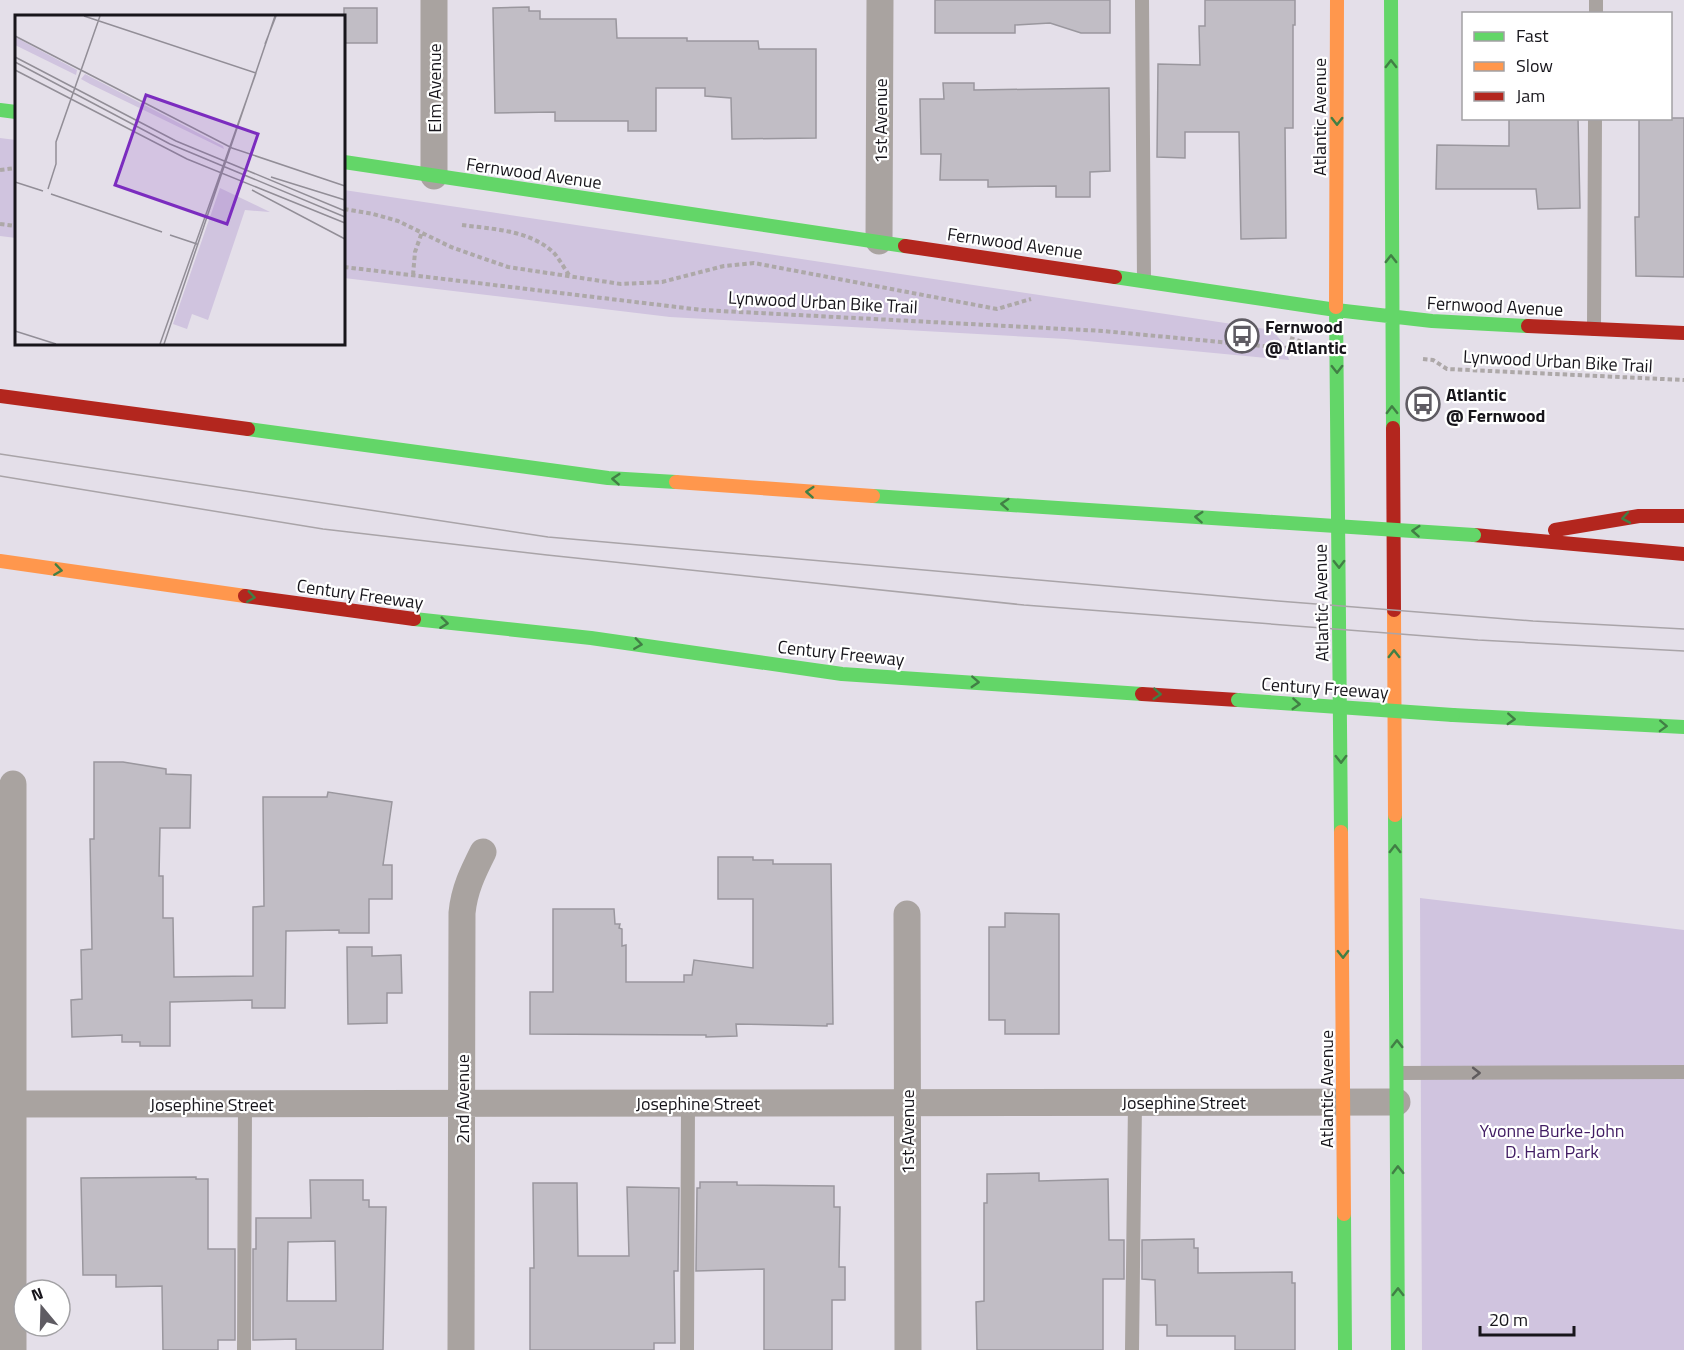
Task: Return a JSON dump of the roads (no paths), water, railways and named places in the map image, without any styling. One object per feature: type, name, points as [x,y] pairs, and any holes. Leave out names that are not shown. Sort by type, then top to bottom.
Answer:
[{"type":"main road","name":"Atlantic Avenue","points":[[1337,0],[1336,310],[1345,1350]]},
{"type":"main road","points":[[1391,0],[1398,1350]]},
{"type":"main road","points":[[0,110],[15,112]]},
{"type":"main road","name":"Fernwood Avenue","points":[[345,162],[1336,310],[1392,317],[1684,333]]},
{"type":"main road","points":[[0,396],[608,478],[1512,537],[1684,554]]},
{"type":"main road","points":[[1512,537],[1639,516],[1684,516]]},
{"type":"main road","name":"Century Freeway","points":[[0,561],[452,624],[591,638],[842,674],[1453,715],[1684,727]]},
{"type":"main road","points":[[1600,724],[1652,740]]},
{"type":"street","name":"Elm Avenue","points":[[434,0],[434,176]]},
{"type":"street","name":"1st Avenue","points":[[879,242],[880,0]]},
{"type":"street","points":[[13,784],[7,1104],[13,1350]]},
{"type":"street","name":"2nd Avenue","points":[[461,1350],[462,913],[469,880],[483,852]]},
{"type":"street","name":"1st Avenue","points":[[907,914],[908,1350]]},
{"type":"street","name":"Josephine Street","points":[[7,1104],[1397,1102]]},
{"type":"lane","points":[[1142,0],[1144,281]]},
{"type":"lane","points":[[1594,329],[1595,120]]},
{"type":"lane","points":[[1397,1073],[1684,1072]]},
{"type":"lane","points":[[1132,1350],[1135,1102]]},
{"type":"lane","points":[[687,1350],[688,1103]]},
{"type":"lane","points":[[244,1350],[245,1104]]},
{"type":"tram line","points":[[0,454],[548,537],[1278,601],[1533,621],[1684,629]]},
{"type":"tram line","points":[[0,476],[323,529],[1024,605],[1478,640],[1684,651]]},
{"type":"place","name":"Fernwood @ Atlantic","points":[[1242,336]]},
{"type":"place","name":"Atlantic @ Fernwood","points":[[1423,404]]},
{"type":"park label","name":"Yvonne Burke-John D. Ham Park","points":[[1552,1140]]}]
